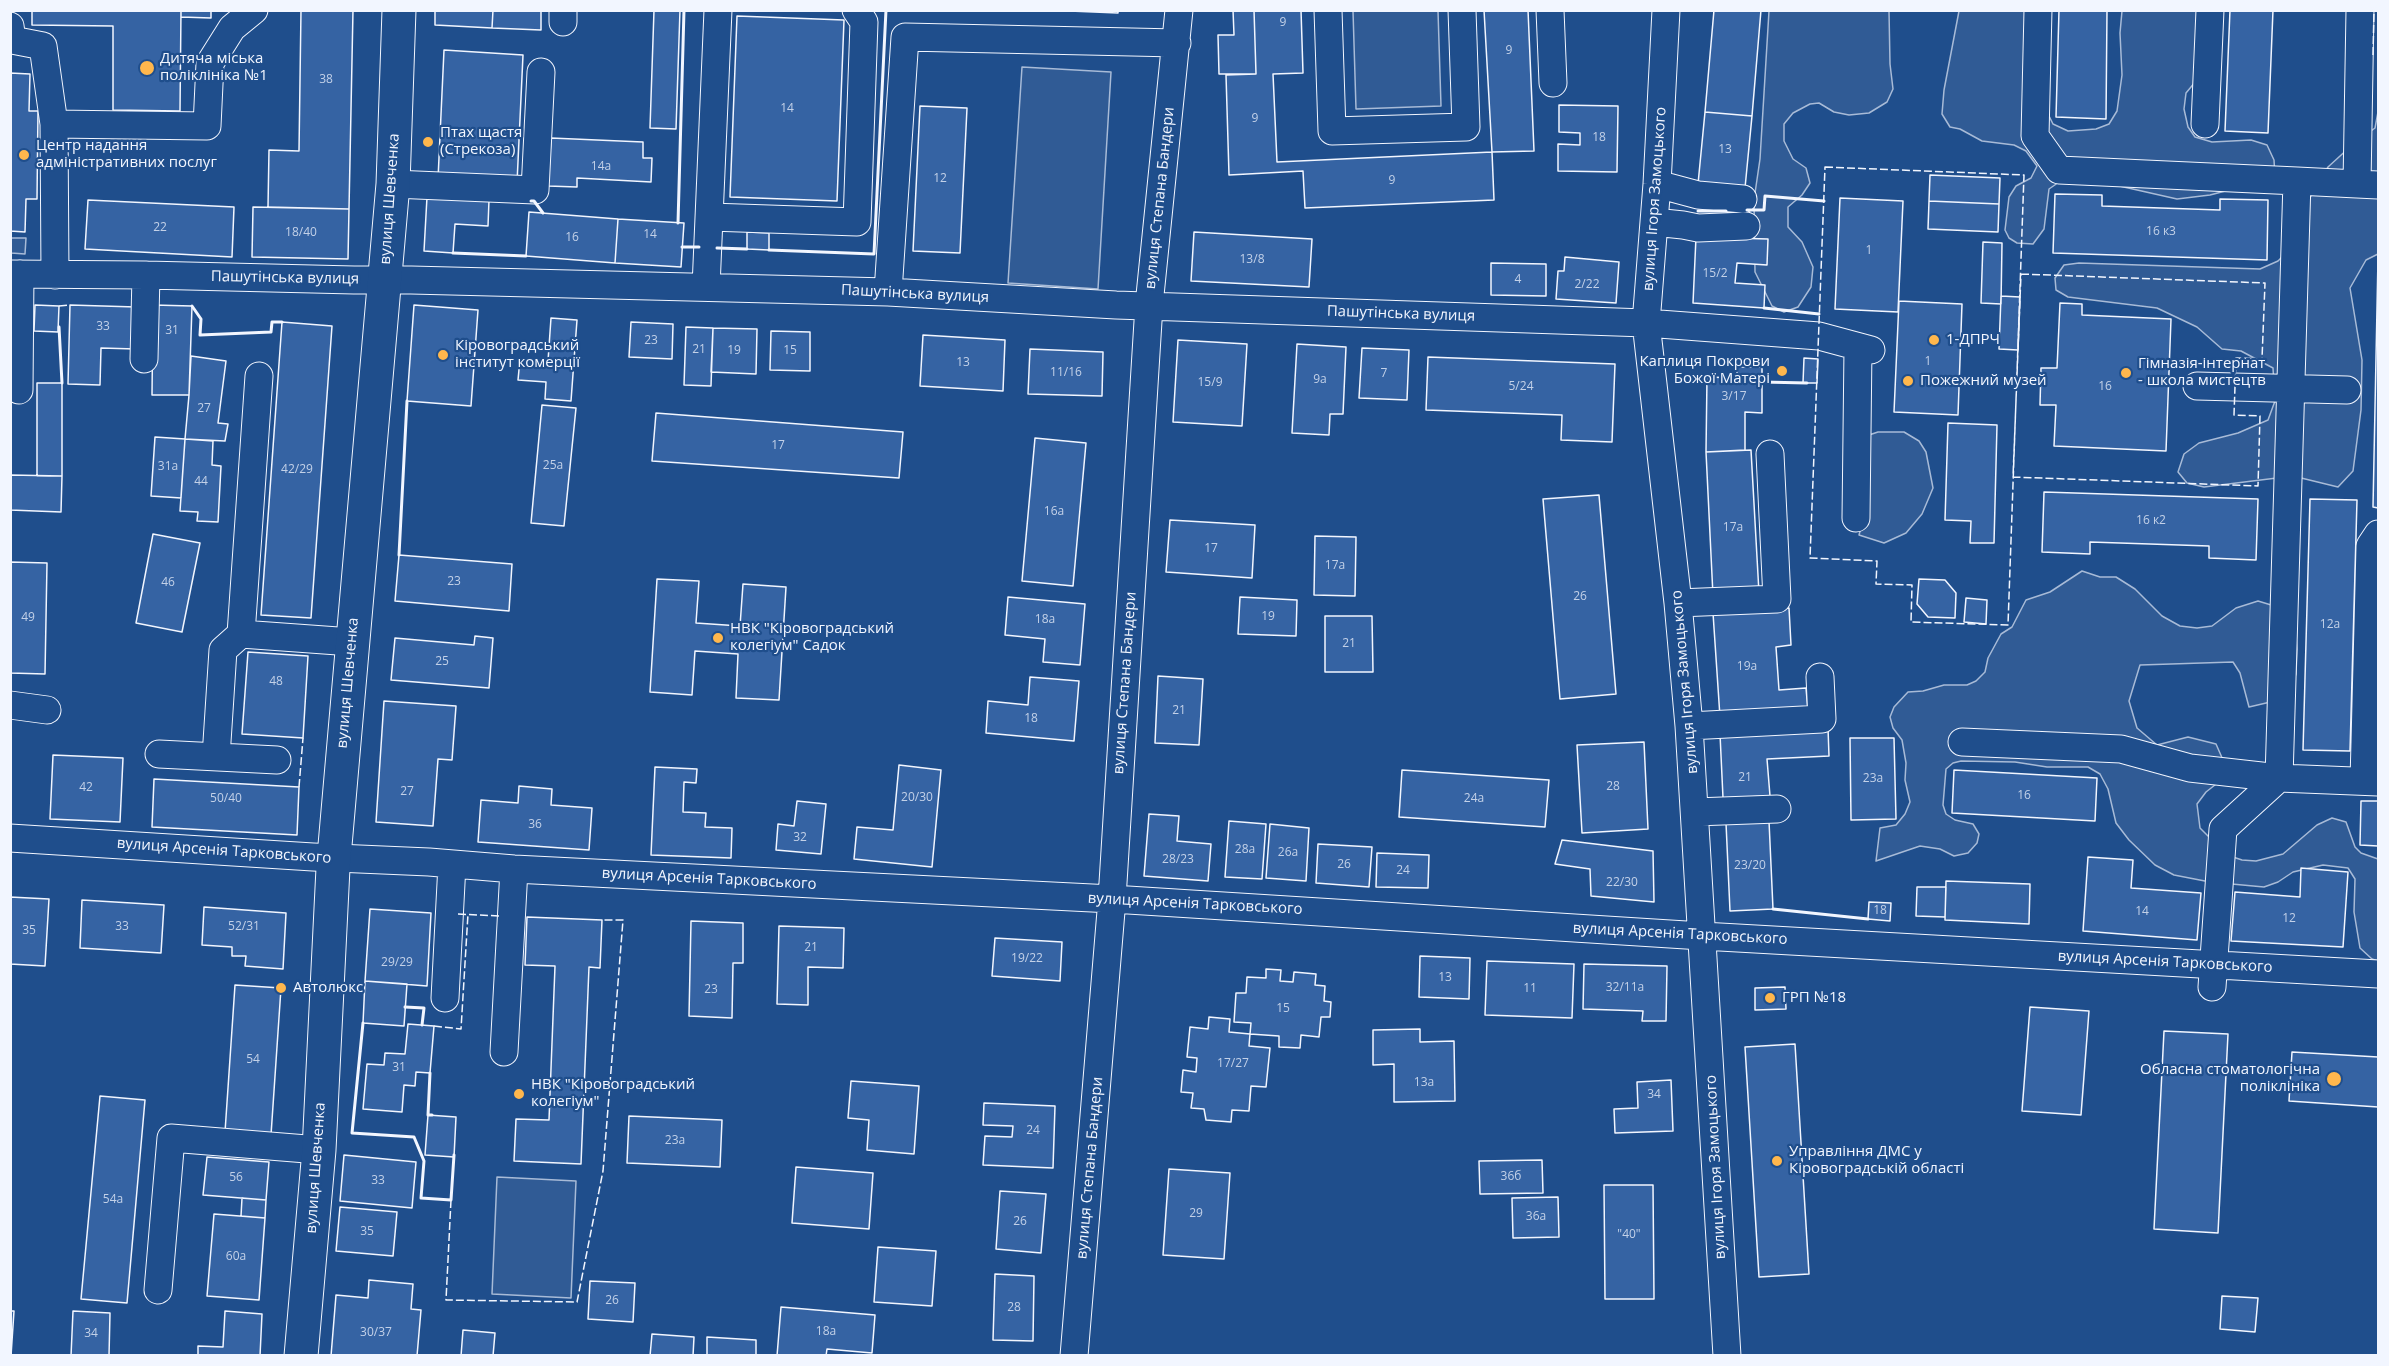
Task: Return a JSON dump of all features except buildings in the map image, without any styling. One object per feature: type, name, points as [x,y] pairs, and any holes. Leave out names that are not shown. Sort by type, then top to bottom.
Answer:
[{"type":"main road","name":"вулиця Шевченка","points":[[301,1356],[319,1149],[334,858],[351,642],[393,184],[399,10]]},
{"type":"street","points":[[54,124],[207,126],[210,63],[232,28],[255,10]]},
{"type":"street","points":[[706,287],[718,10]]},
{"type":"street","points":[[710,218],[857,222],[864,22],[856,10]]},
{"type":"street","name":"вулиця Степана Бандери","points":[[1074,1356],[1112,899],[1149,305],[1179,10]]},
{"type":"street","points":[[1328,10],[1332,131],[1466,127],[1462,10]]},
{"type":"street","points":[[1550,10],[1554,83]]},
{"type":"street","name":"вулиця Ігоря Замоцького","points":[[1666,10],[1657,184],[1646,323],[1678,603],[1689,726],[1727,1356]]},
{"type":"street","points":[[2038,10],[2035,136],[2059,170],[2368,185],[2360,10]]},
{"type":"street","points":[[2205,124],[2210,10]]},
{"type":"street","points":[[10,26],[12,40],[43,46],[54,124],[56,275]]},
{"type":"street","points":[[888,292],[905,37],[1177,43]]},
{"type":"street","points":[[393,184],[535,190],[541,72]]},
{"type":"street","points":[[2213,976],[2223,829],[2279,778],[2297,181]]},
{"type":"street","points":[[1657,184],[1698,195],[1743,199]]},
{"type":"street","points":[[1654,222],[1698,228],[1746,226]]},
{"type":"street","points":[[15,274],[19,390]]},
{"type":"street","name":"Пашутінська вулиця","points":[[15,274],[888,292],[1149,305],[1646,323],[1819,336],[1864,349],[1856,518]]},
{"type":"street","points":[[144,359],[146,275]]},
{"type":"street","points":[[242,634],[259,376]]},
{"type":"street","points":[[2197,386],[2347,390]]},
{"type":"street","points":[[1678,603],[1777,599],[1770,454]]},
{"type":"street","points":[[1962,742],[2121,749],[2190,768],[2279,778],[2371,782],[2370,546],[2379,534]]},
{"type":"street","points":[[216,757],[223,650],[242,634],[351,642]]},
{"type":"street","points":[[1689,726],[1822,719],[1820,677]]},
{"type":"street","points":[[10,705],[47,710]]},
{"type":"street","points":[[159,754],[277,760]]},
{"type":"street","points":[[1695,812],[1777,809]]},
{"type":"street","name":"вулиця Арсенія Тарковського","points":[[10,838],[514,869],[1112,899],[1702,936],[2213,976],[2379,974]]},
{"type":"street","points":[[445,998],[452,864]]},
{"type":"street","points":[[504,1052],[514,869]]},
{"type":"street","points":[[158,1290],[171,1138],[319,1149]]},
{"type":"shaded area","points":[[1353,11],[1438,11],[1441,106],[1356,109]]},
{"type":"shaded area","points":[[1769,11],[1889,11],[1893,89],[1887,102],[1869,113],[1849,115],[1834,112],[1819,103],[1810,104],[1793,113],[1784,124],[1784,141],[1793,159],[1806,168],[1810,183],[1802,195],[1788,207],[1788,227],[1802,242],[1813,267],[1811,287],[1798,307],[1784,312],[1772,306],[1755,272],[1754,200],[1760,159]]},
{"type":"shaded area","points":[[1959,11],[2048,11],[2049,116],[2053,124],[2068,131],[2096,129],[2109,124],[2117,111],[2122,75],[2120,33],[2122,11],[2216,11],[2201,75],[2186,93],[2184,109],[2188,127],[2195,137],[2212,142],[2251,140],[2267,145],[2274,160],[2275,177],[2262,192],[2250,192],[2237,188],[2210,195],[2177,199],[2084,178],[2062,180],[2049,189],[2044,229],[2033,244],[2017,243],[2009,238],[2005,230],[2009,197],[2016,186],[2031,178],[2037,166],[2026,151],[2014,145],[1982,141],[1960,129],[1950,127],[1942,114],[1944,90]]},
{"type":"shaded area","points":[[1022,67],[1111,72],[1098,289],[1008,283]]},
{"type":"shaded area","points":[[2378,112],[2378,254],[2366,260],[2350,288],[2362,360],[2361,410],[2353,471],[2338,487],[2293,476],[2204,487],[2187,483],[2178,472],[2184,454],[2199,443],[2238,433],[2268,420],[2275,401],[2273,368],[2241,351],[2222,349],[2197,327],[2157,308],[2068,297],[2056,290],[2055,278],[2064,265],[2079,263],[2260,269],[2278,261],[2298,241],[2305,206],[2328,167],[2375,128]]},
{"type":"shaded area","points":[[11,238],[26,238],[25,254],[11,253]]},
{"type":"shaded area","points":[[1878,432],[1904,432],[1919,441],[1926,452],[1933,488],[1922,514],[1906,533],[1884,543],[1859,535],[1867,505],[1863,437]]},
{"type":"shaded area","points":[[2082,571],[2100,577],[2116,577],[2135,589],[2162,616],[2180,626],[2197,628],[2212,626],[2236,608],[2258,601],[2281,608],[2295,624],[2296,674],[2290,690],[2279,700],[2249,707],[2240,673],[2233,662],[2140,665],[2129,701],[2137,728],[2157,745],[2188,737],[2216,744],[2223,760],[2220,781],[2206,792],[2197,804],[2200,828],[2227,855],[2242,860],[2256,861],[2283,854],[2317,825],[2332,818],[2346,822],[2355,847],[2361,853],[2378,859],[2378,961],[2372,959],[2360,948],[2354,912],[2355,879],[2348,868],[2323,865],[2293,872],[2278,882],[2264,887],[2210,882],[2174,875],[2155,865],[2129,840],[2116,823],[2108,789],[2100,774],[2088,767],[2047,767],[2015,762],[1961,761],[1953,763],[1946,769],[1943,805],[1946,814],[1955,820],[1973,824],[1979,834],[1977,843],[1968,853],[1954,856],[1940,849],[1920,846],[1876,861],[1880,828],[1896,825],[1905,814],[1910,802],[1905,780],[1906,763],[1902,740],[1893,728],[1890,717],[1894,707],[1908,692],[1923,691],[1944,685],[1967,685],[1976,681],[1985,672],[1988,658],[2001,634],[2012,627],[2026,600],[2050,592]]},
{"type":"shaded area","points":[[497,1177],[576,1181],[571,1298],[492,1294]]},
{"type":"fence","points":[[2373,55],[2374,10]]},
{"type":"fence","points":[[1825,167],[2024,175],[2008,625],[1911,622],[1912,585],[1876,584],[1877,561],[1810,558],[1825,167]]},
{"type":"fence","points":[[2021,274],[2265,283],[2262,359],[2236,358],[2234,415],[2260,416],[2258,486],[2013,477],[2021,274]]},
{"type":"fence","points":[[59,306],[70,305]]},
{"type":"fence","points":[[299,787],[303,738]]},
{"type":"fence","points":[[458,914],[500,916]]},
{"type":"fence","points":[[434,1026],[461,1029],[468,914]]},
{"type":"fence","points":[[451,1200],[446,1300],[577,1302],[603,1171],[623,920],[602,920]]},
{"type":"wall","points":[[678,223],[684,10]]},
{"type":"wall","points":[[769,250],[874,254],[886,10]]},
{"type":"wall","points":[[1747,210],[1764,210],[1765,196],[1824,201]]},
{"type":"wall","points":[[531,201],[534,201],[543,213]]},
{"type":"wall","points":[[1698,211],[1726,211]]},
{"type":"wall","points":[[682,247],[699,247]]},
{"type":"wall","points":[[717,248],[747,249]]},
{"type":"wall","points":[[453,253],[526,256]]},
{"type":"wall","points":[[192,306],[201,319],[200,335],[271,332],[272,322],[282,322]]},
{"type":"wall","points":[[1764,308],[1819,314]]},
{"type":"wall","points":[[59,327],[62,383]]},
{"type":"wall","points":[[1762,382],[1807,383]]},
{"type":"wall","points":[[399,555],[407,401]]},
{"type":"wall","points":[[1773,909],[1868,919]]},
{"type":"wall","points":[[405,1007],[424,1008],[422,1025]]},
{"type":"wall","points":[[363,1023],[352,1133],[414,1137],[424,1161],[421,1198],[451,1200],[454,1155]]},
{"type":"wall","points":[[430,1073],[428,1115],[432,1115]]},
{"type":"place","name":"Дитяча міська поліклініка №1","points":[[147,68]]},
{"type":"place","name":"Птах щастя (Стрекоза)","points":[[428,142]]},
{"type":"place","name":"Центр надання адміністративних послуг","points":[[24,155]]},
{"type":"place","name":"1-ДПРЧ","points":[[1934,340]]},
{"type":"place","name":"Кіровоградський інститут комерції","points":[[443,355]]},
{"type":"place","name":"Каплиця Покрови Божої Матері","points":[[1782,371]]},
{"type":"place","name":"Гімназія-інтернат - школа мистецтв","points":[[2126,373]]},
{"type":"place","name":"Пожежний музей","points":[[1908,381]]},
{"type":"place","name":"НВК \"Кіровоградський колегіум\" Садок","points":[[718,638]]},
{"type":"place","name":"Автолюкс","points":[[281,988]]},
{"type":"place","name":"ГРП №18","points":[[1770,998]]},
{"type":"place","name":"Обласна стоматологічна поліклініка","points":[[2334,1079]]},
{"type":"place","name":"НВК \"Кіровоградський колегіум\"","points":[[519,1094]]},
{"type":"place","name":"Управління ДМС у Кіровоградській області","points":[[1777,1161]]}]
